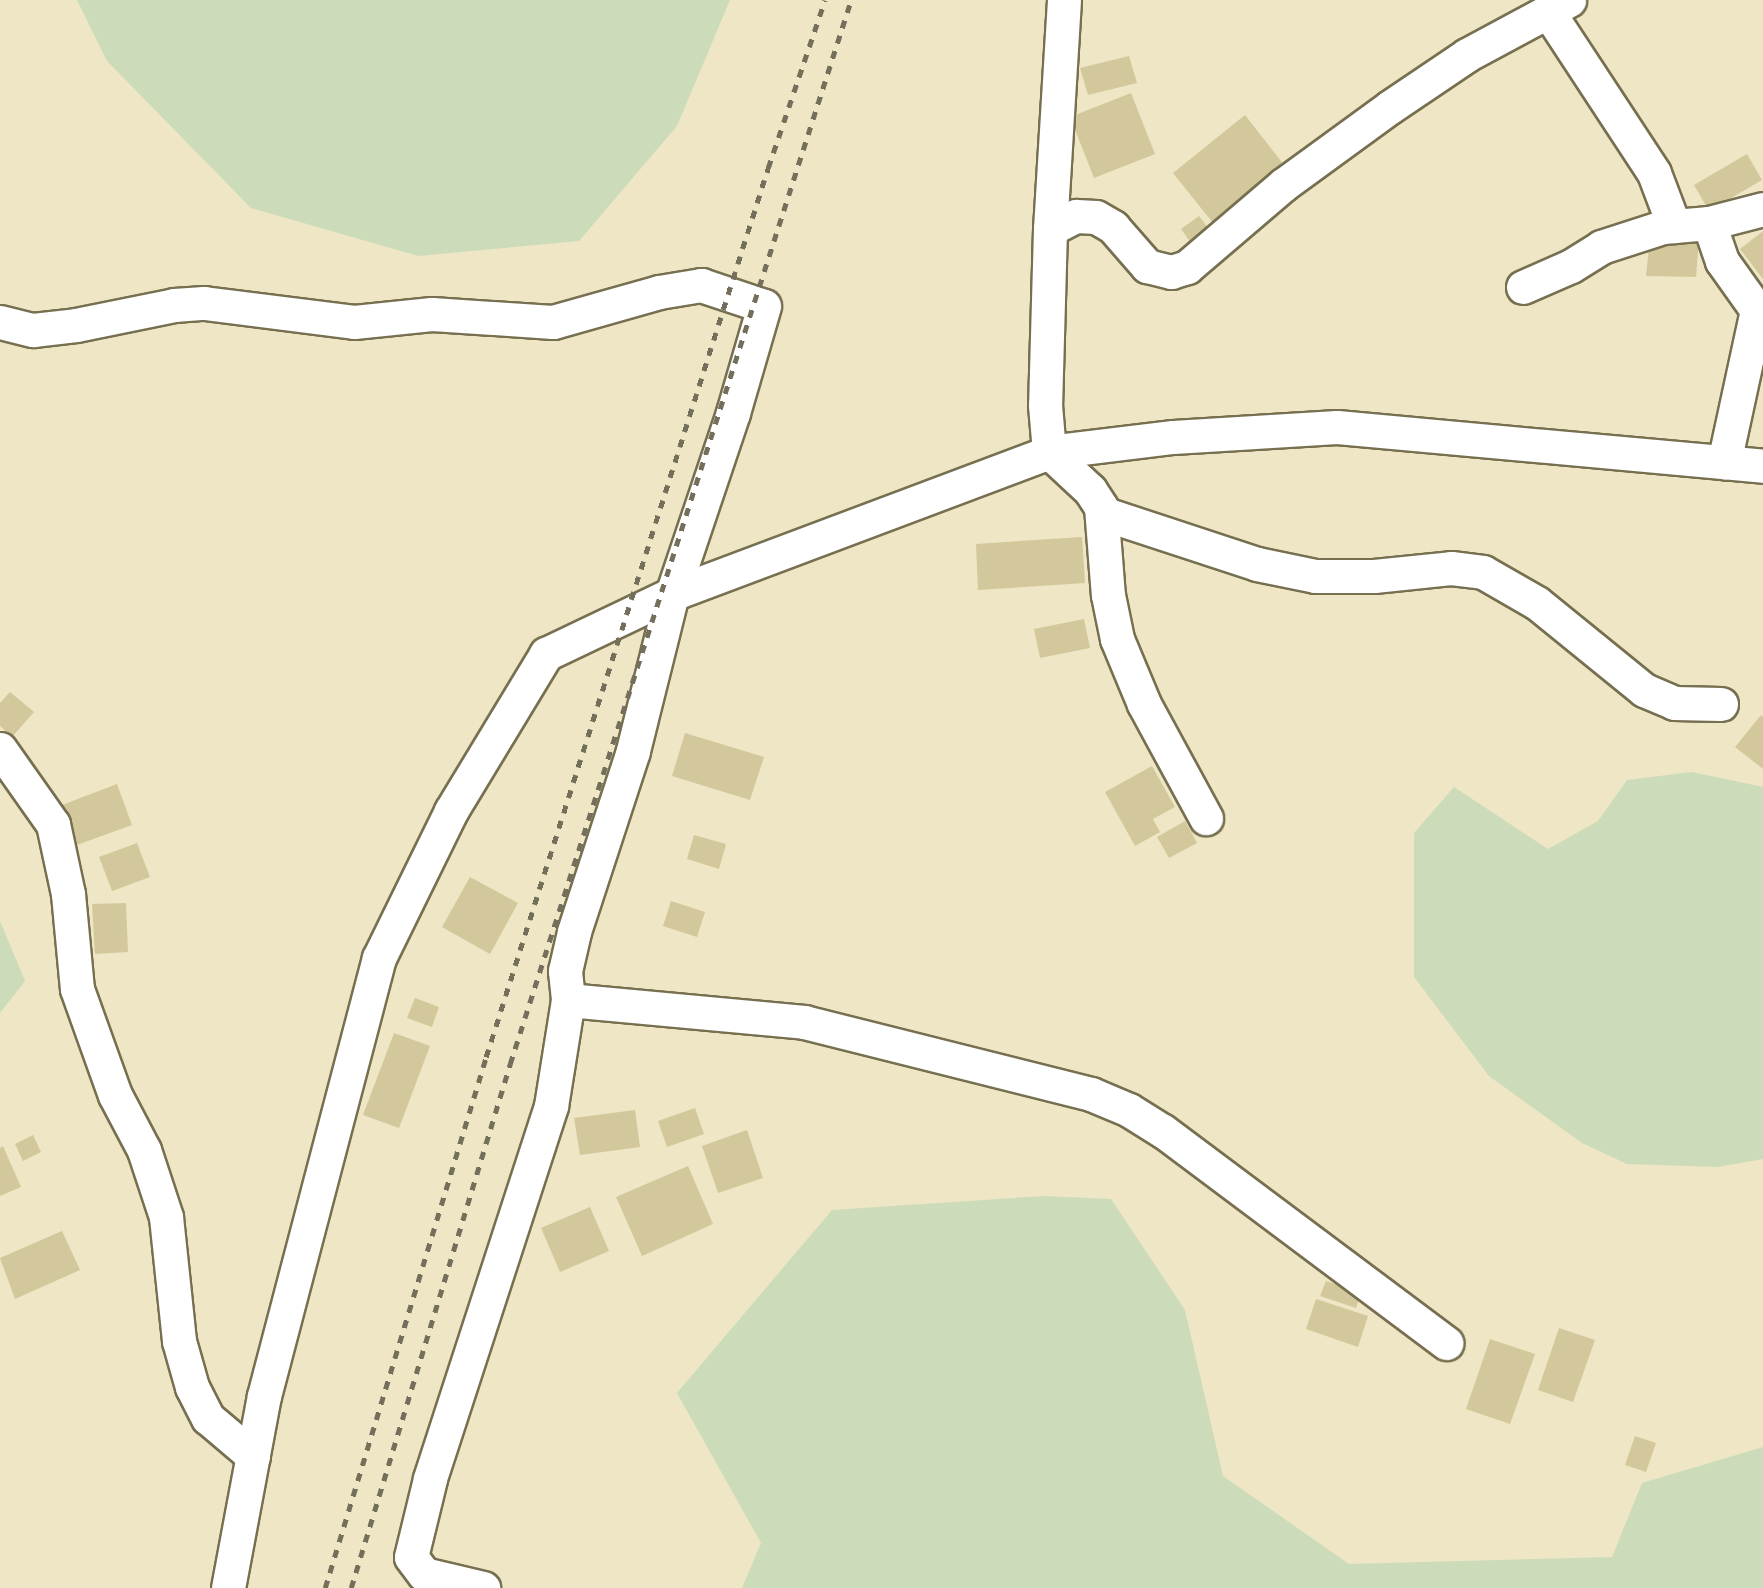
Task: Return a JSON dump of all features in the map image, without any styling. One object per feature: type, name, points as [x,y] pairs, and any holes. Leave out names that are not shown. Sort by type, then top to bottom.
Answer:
[{"type":"street","points":[[1064,0],[1050,230],[1045,405],[1049,452],[1090,490],[1102,513],[1108,595],[1117,639],[1144,704],[1206,818]]},
{"type":"street","points":[[1050,230],[1076,216],[1096,217],[1113,227],[1147,266],[1171,272],[1187,267],[1283,185],[1390,107],[1467,55],[1559,6],[1654,173],[1674,226]]},
{"type":"street","points":[[1522,287],[1571,266],[1601,247],[1674,226],[1709,223],[1763,209]]},
{"type":"street","points":[[1709,223],[1722,261],[1760,310],[1724,462]]},
{"type":"street","points":[[0,321],[33,330],[204,303],[354,322],[432,314],[553,322],[659,292],[701,285],[764,306],[733,413],[672,594],[633,751],[572,942],[566,971],[568,1000],[551,1106],[434,1468],[411,1557],[424,1574],[483,1588]]},
{"type":"street","points":[[228,1588],[264,1396],[379,958],[451,811],[546,654],[672,594],[1049,452],[1173,437],[1337,427],[1763,466]]},
{"type":"street","points":[[1102,513],[1257,564],[1315,576],[1374,576],[1451,568],[1484,572],[1537,603],[1644,690],[1674,703],[1721,704]]},
{"type":"street","points":[[0,749],[53,824],[68,894],[76,989],[115,1095],[144,1150],[166,1217],[179,1341],[192,1387],[208,1418],[253,1456]]},
{"type":"street","points":[[568,1000],[804,1022],[1091,1094],[1129,1110],[1163,1131],[1446,1342]]},
{"type":"green space","points":[[77,0],[730,0],[677,126],[579,241],[418,256],[251,208],[107,61]]},
{"type":"green space","points":[[1692,772],[1763,787],[1763,1159],[1718,1167],[1627,1164],[1582,1143],[1489,1076],[1414,977],[1414,833],[1454,787],[1548,849],[1598,821],[1627,780]]},
{"type":"green space","points":[[0,921],[25,981],[0,1013]]},
{"type":"green space","points":[[1044,1196],[1111,1199],[1185,1310],[1223,1476],[1349,1564],[1612,1557],[1642,1483],[1763,1447],[1763,1588],[742,1588],[761,1543],[677,1393],[832,1210]]},
{"type":"building","points":[[1129,56],[1137,83],[1088,95],[1080,68]]},
{"type":"building","points":[[1131,93],[1155,154],[1094,178],[1070,117]]},
{"type":"building","points":[[1245,115],[1284,165],[1213,223],[1173,173]]},
{"type":"building","points":[[1747,154],[1762,180],[1709,211],[1694,185]]},
{"type":"building","points":[[1199,216],[1209,229],[1191,243],[1181,229]]},
{"type":"building","points":[[1763,231],[1763,279],[1740,249]]},
{"type":"building","points":[[1650,237],[1699,239],[1696,277],[1646,276]]},
{"type":"building","points":[[1082,537],[1085,583],[978,590],[976,544]]},
{"type":"building","points":[[1084,619],[1090,648],[1040,658],[1034,629]]},
{"type":"building","points":[[10,692],[34,712],[12,737],[0,726],[0,703]]},
{"type":"building","points":[[1761,715],[1763,717],[1763,769],[1735,747]]},
{"type":"building","points":[[685,733],[764,757],[750,800],[672,776]]},
{"type":"building","points":[[1152,766],[1175,807],[1153,819],[1160,832],[1135,846],[1105,792]]},
{"type":"building","points":[[117,784],[132,825],[77,845],[62,805]]},
{"type":"building","points":[[1185,821],[1197,843],[1169,858],[1157,837]]},
{"type":"building","points":[[694,835],[726,844],[719,869],[687,859]]},
{"type":"building","points":[[137,843],[150,877],[112,891],[99,857]]},
{"type":"building","points":[[470,877],[518,903],[490,954],[442,927]]},
{"type":"building","points":[[671,901],[705,912],[697,937],[663,926]]},
{"type":"building","points":[[126,903],[128,952],[95,954],[92,904]]},
{"type":"building","points":[[415,998],[439,1007],[432,1027],[407,1018]]},
{"type":"building","points":[[394,1033],[430,1046],[399,1128],[363,1115]]},
{"type":"building","points":[[695,1108],[704,1134],[667,1147],[658,1121]]},
{"type":"building","points":[[635,1110],[640,1147],[580,1155],[574,1118]]},
{"type":"building","points":[[747,1130],[763,1178],[718,1193],[702,1146]]},
{"type":"building","points":[[33,1135],[41,1152],[23,1161],[15,1144]]},
{"type":"building","points":[[3,1146],[21,1187],[0,1196],[0,1148]]},
{"type":"building","points":[[688,1166],[713,1224],[642,1256],[616,1197]]},
{"type":"building","points":[[590,1207],[609,1251],[560,1272],[541,1228]]},
{"type":"building","points":[[62,1231],[80,1270],[15,1299],[0,1258]]},
{"type":"building","points":[[1326,1281],[1361,1293],[1356,1308],[1320,1296]]},
{"type":"building","points":[[1316,1299],[1368,1316],[1358,1347],[1306,1329]]},
{"type":"building","points":[[1559,1328],[1595,1340],[1573,1402],[1538,1390]]},
{"type":"building","points":[[1490,1339],[1535,1354],[1510,1424],[1466,1409]]},
{"type":"building","points":[[1635,1436],[1656,1443],[1646,1472],[1625,1465]]},
{"type":"railway","points":[[325,1588],[486,1057],[768,168],[825,0]]},
{"type":"railway","points":[[351,1588],[510,1064],[851,0]]}]
